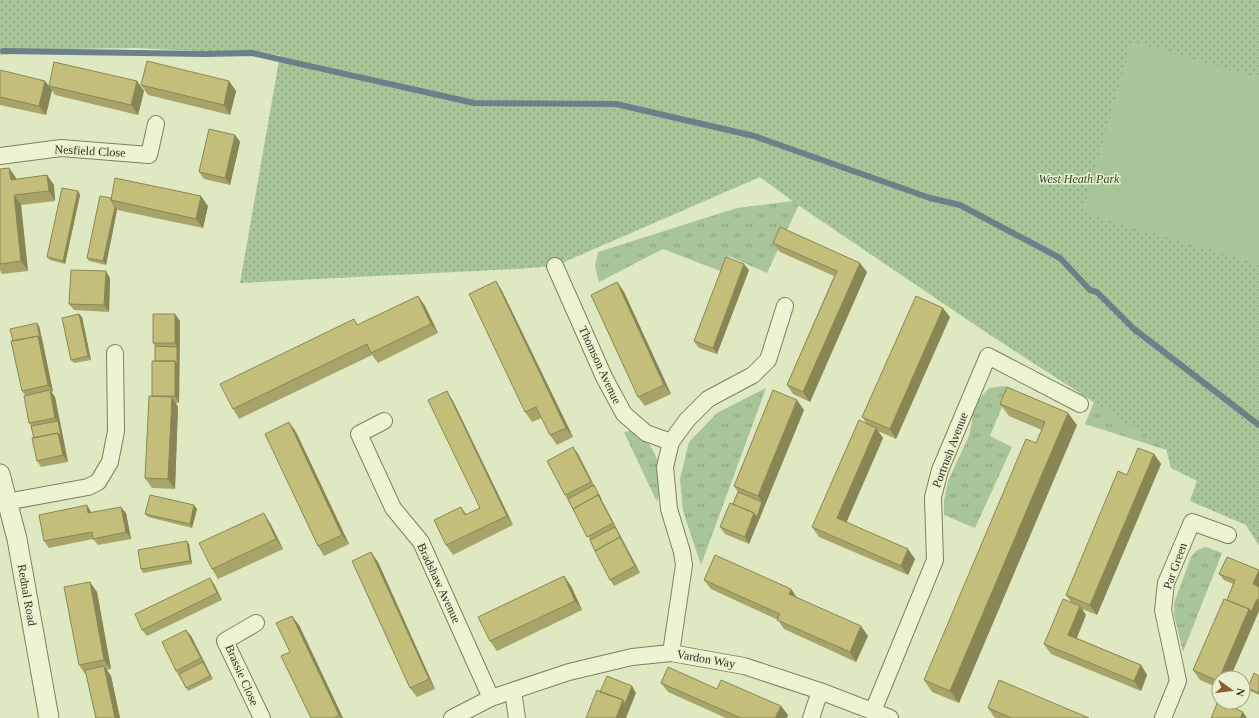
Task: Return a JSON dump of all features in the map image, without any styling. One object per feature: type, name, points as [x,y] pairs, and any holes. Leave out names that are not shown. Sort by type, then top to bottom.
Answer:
[{"type":"street","name":"Nesfield Close","points":[[0,156],[61,148],[148,155],[156,124]]},
{"type":"street","name":"Thomson Avenue","points":[[555,266],[604,378],[624,414],[646,432],[671,442]]},
{"type":"street","points":[[671,653],[684,565],[682,552],[669,509],[665,467],[671,442],[687,420],[708,399],[753,376],[768,360],[785,306]]},
{"type":"street","points":[[6,502],[88,487],[98,482],[110,462],[116,431],[115,353]]},
{"type":"street","name":"Portrush Avenue","points":[[873,711],[935,560],[933,497],[940,470],[988,356],[1080,404]]},
{"type":"street","name":"Bradshaw Avenue","points":[[384,421],[359,434],[393,508],[421,542],[491,698]]},
{"type":"street","name":"Rednal Road","points":[[0,474],[6,502],[17,539],[49,718]]},
{"type":"street","name":"Par Green","points":[[1163,718],[1178,681],[1163,610],[1166,583],[1192,522],[1228,535]]},
{"type":"street","name":"Brassie Close","points":[[256,623],[225,641],[262,718]]},
{"type":"street","name":"Vardon Way","points":[[452,718],[491,698],[569,672],[632,658],[671,653],[744,666],[820,691],[890,718]]},
{"type":"street","points":[[513,691],[517,718]]},
{"type":"street","points":[[811,718],[820,691]]},
{"type":"green space","name":"West Heath Park","points":[[0,0],[1259,0],[1259,546],[1246,525],[1190,501],[1197,481],[1171,468],[1166,449],[984,331],[798,205],[760,177],[555,266],[240,283],[280,55],[135,48],[67,49],[0,55]]},
{"type":"green space","points":[[1132,41],[1259,78],[1259,264],[1082,213]]},
{"type":"green space","points":[[801,200],[767,273],[729,256],[723,272],[663,249],[599,282],[595,266],[598,252],[737,208]]},
{"type":"green space","points":[[1004,386],[1010,388],[990,436],[1012,447],[975,528],[944,515],[944,500],[948,481],[969,436],[973,409],[989,388]]},
{"type":"green space","points":[[766,388],[701,565],[683,511],[680,479],[689,442],[717,413]]},
{"type":"green space","points":[[1094,402],[1173,452],[1085,424]]},
{"type":"green space","points":[[630,431],[642,437],[655,454],[659,467],[660,481],[660,492],[657,502],[624,432]]},
{"type":"green space","points":[[1206,547],[1222,553],[1183,652],[1174,615],[1174,603],[1191,557],[1197,550]]},
{"type":"building","points":[[147,61],[229,81],[224,105],[141,85]]},
{"type":"building","points":[[54,62],[137,81],[131,105],[49,86]]},
{"type":"building","points":[[0,70],[45,81],[39,106],[0,97]]},
{"type":"building","points":[[209,129],[235,135],[225,178],[199,172]]},
{"type":"building","points":[[9,168],[11,180],[47,175],[49,191],[14,195],[21,261],[0,264],[0,169]]},
{"type":"building","points":[[115,178],[201,196],[196,219],[111,200]]},
{"type":"building","points":[[62,188],[78,191],[63,261],[47,257]]},
{"type":"building","points":[[100,196],[111,198],[115,207],[103,261],[87,258]]},
{"type":"building","points":[[780,227],[860,263],[803,392],[787,385],[837,271],[773,243]]},
{"type":"building","points":[[726,257],[744,264],[713,348],[694,341]]},
{"type":"building","points":[[71,270],[106,271],[104,305],[69,304]]},
{"type":"building","points":[[496,281],[566,428],[550,435],[536,407],[525,412],[469,294]]},
{"type":"building","points":[[617,282],[664,385],[638,397],[591,295]]},
{"type":"building","points":[[418,296],[431,324],[371,353],[367,344],[233,409],[220,384],[354,319],[357,325]]},
{"type":"building","points":[[916,296],[943,308],[890,429],[862,417]]},
{"type":"building","points":[[79,314],[88,356],[71,360],[62,318]]},
{"type":"building","points":[[153,314],[175,314],[175,343],[153,343]]},
{"type":"building","points":[[37,323],[40,339],[38,336],[13,341],[10,329]]},
{"type":"building","points":[[38,336],[48,385],[22,391],[11,341]]},
{"type":"building","points":[[155,346],[177,347],[177,364],[175,361],[155,361]]},
{"type":"building","points":[[152,361],[175,361],[175,396],[152,396]]},
{"type":"building","points":[[1007,387],[1068,413],[950,691],[924,680],[1026,439],[1036,443],[1045,422],[1000,404]]},
{"type":"building","points":[[50,390],[55,418],[29,423],[24,396]]},
{"type":"building","points":[[773,390],[797,400],[758,496],[734,486]]},
{"type":"building","points":[[447,391],[507,516],[446,545],[434,520],[461,507],[465,515],[480,508],[428,400]]},
{"type":"building","points":[[149,396],[172,397],[168,479],[145,478]]},
{"type":"building","points":[[859,420],[876,428],[837,518],[908,549],[901,566],[812,527]]},
{"type":"building","points":[[58,421],[61,436],[58,433],[34,438],[31,426]]},
{"type":"building","points":[[289,422],[342,535],[318,546],[265,434]]},
{"type":"building","points":[[58,433],[63,455],[37,461],[32,438]]},
{"type":"building","points":[[573,447],[591,482],[565,495],[547,461]]},
{"type":"building","points":[[1138,448],[1154,454],[1090,605],[1066,595],[1118,471],[1127,475]]},
{"type":"building","points":[[594,485],[601,499],[598,495],[573,509],[568,499]]},
{"type":"building","points":[[738,492],[762,502],[757,517],[754,513],[733,504]]},
{"type":"building","points":[[150,495],[194,505],[190,524],[145,514]]},
{"type":"building","points":[[598,495],[613,523],[587,537],[573,509]]},
{"type":"building","points":[[730,503],[754,513],[745,537],[720,527]]},
{"type":"building","points":[[87,505],[88,513],[121,507],[126,532],[93,539],[92,532],[44,541],[39,515]]},
{"type":"building","points":[[264,513],[276,539],[212,569],[199,543]]},
{"type":"building","points":[[615,527],[622,540],[620,537],[595,551],[590,540]]},
{"type":"building","points":[[620,537],[635,566],[610,580],[595,551]]},
{"type":"building","points":[[187,541],[190,561],[141,569],[138,550]]},
{"type":"building","points":[[371,552],[429,679],[410,688],[352,561]]},
{"type":"building","points":[[715,555],[791,589],[789,594],[861,626],[850,652],[777,620],[780,614],[704,580]]},
{"type":"building","points":[[1227,557],[1259,570],[1253,584],[1259,587],[1259,600],[1257,599],[1251,612],[1249,609],[1227,600],[1235,580],[1219,574]]},
{"type":"building","points":[[564,576],[575,601],[490,641],[478,617]]},
{"type":"building","points":[[210,578],[217,593],[142,630],[135,614]]},
{"type":"building","points":[[90,582],[104,660],[79,665],[64,587]]},
{"type":"building","points":[[1063,599],[1080,606],[1068,635],[1141,665],[1134,681],[1044,644]]},
{"type":"building","points":[[1224,599],[1249,609],[1223,670],[1211,670],[1211,678],[1193,670]]},
{"type":"building","points":[[292,616],[339,715],[334,718],[311,718],[281,656],[290,652],[276,623]]},
{"type":"building","points":[[186,630],[201,658],[176,671],[162,642]]},
{"type":"building","points":[[203,662],[210,676],[186,688],[179,674]]},
{"type":"building","points":[[104,666],[115,718],[96,718],[85,670]]},
{"type":"building","points":[[668,667],[717,689],[721,680],[781,706],[775,718],[741,718],[661,683]]},
{"type":"building","points":[[1254,673],[1259,676],[1259,693],[1251,689],[1251,680]]},
{"type":"building","points":[[607,676],[632,686],[625,704],[623,700],[600,692]]},
{"type":"building","points":[[999,680],[1089,718],[1012,718],[988,708]]},
{"type":"building","points":[[597,690],[623,700],[616,718],[586,718]]},
{"type":"building","points":[[1214,710],[1238,710],[1243,712],[1240,718],[1211,718]]},
{"type":"waterway","points":[[3,51],[205,54],[252,53],[474,103],[616,104],[754,136],[930,198],[960,205],[1060,258],[1090,290],[1097,292],[1134,329],[1259,425]]}]
